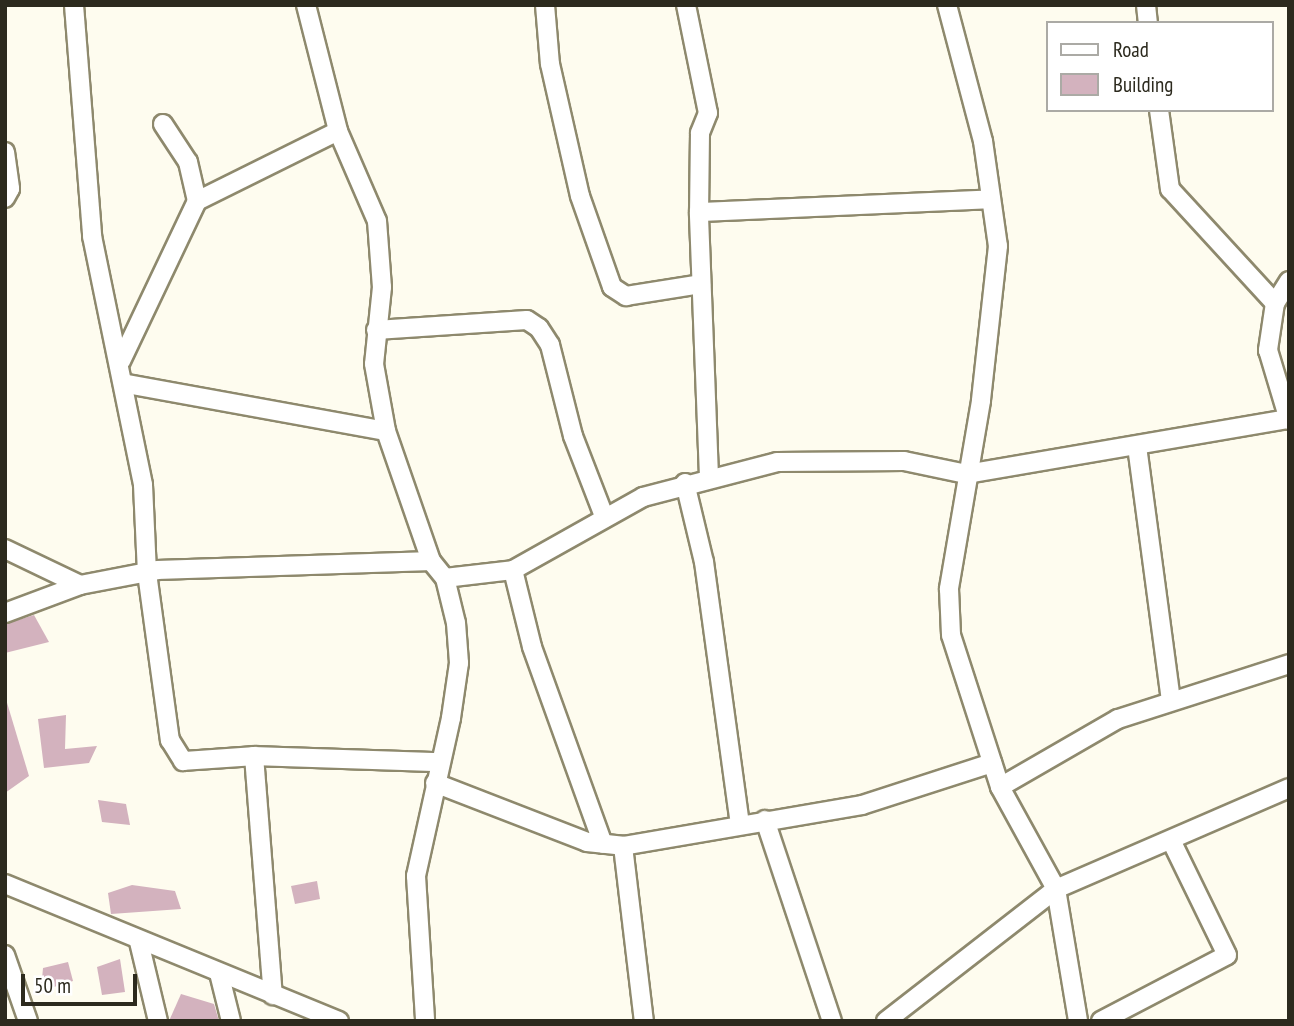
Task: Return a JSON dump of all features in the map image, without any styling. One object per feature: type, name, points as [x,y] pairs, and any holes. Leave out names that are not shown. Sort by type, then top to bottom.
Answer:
[{"type":"street","points":[[75,5],[92,236],[127,384],[143,485],[147,573],[177,758],[254,756],[439,762]]},
{"type":"street","points":[[306,5],[338,131],[377,221],[382,287],[374,365],[386,431],[431,561],[445,578],[459,663],[416,876],[425,1021]]},
{"type":"street","points":[[545,5],[550,64],[580,195],[612,287],[626,296],[701,284]]},
{"type":"street","points":[[686,5],[709,113],[700,133],[699,212],[709,477]]},
{"type":"street","points":[[947,5],[983,141],[999,246],[992,322],[949,589],[951,635],[1000,787],[1056,889],[1078,1021]]},
{"type":"street","points":[[1159,112],[1170,189],[1275,303]]},
{"type":"street","points":[[163,124],[188,162],[197,201]]},
{"type":"street","points":[[121,361],[197,201],[338,131]]},
{"type":"street","points":[[5,152],[10,189],[5,198]]},
{"type":"street","points":[[699,212],[991,199]]},
{"type":"street","points":[[445,578],[513,570],[604,516],[685,483],[709,477],[821,459],[904,461],[966,474],[1289,419],[1268,349],[1275,303],[1289,281]]},
{"type":"street","points":[[376,330],[527,320],[539,328],[550,345],[573,436],[604,516]]},
{"type":"street","points":[[127,384],[386,431]]},
{"type":"street","points":[[1137,446],[1171,700]]},
{"type":"street","points":[[685,483],[704,562],[740,824]]},
{"type":"street","points":[[5,549],[80,585]]},
{"type":"street","points":[[5,613],[80,585],[147,573],[431,561]]},
{"type":"street","points":[[513,570],[532,647],[603,844]]},
{"type":"street","points":[[1000,787],[1118,719],[1289,664]]},
{"type":"street","points":[[254,756],[273,995]]},
{"type":"street","points":[[435,783],[603,844],[623,846],[862,805],[992,763]]},
{"type":"street","points":[[886,1021],[1056,889],[1172,842],[1289,788]]},
{"type":"street","points":[[765,820],[832,1021]]},
{"type":"street","points":[[1101,1021],[1227,955],[1172,842]]},
{"type":"street","points":[[623,846],[644,1021]]},
{"type":"street","points":[[5,884],[139,943],[339,1021]]},
{"type":"street","points":[[139,943],[158,1021]]},
{"type":"street","points":[[5,955],[28,1021]]},
{"type":"street","points":[[219,973],[231,1021]]},
{"type":"building","points":[[34,615],[49,642],[5,653],[5,624]]},
{"type":"building","points":[[5,696],[29,776],[5,793]]},
{"type":"building","points":[[66,715],[65,749],[97,746],[89,763],[44,768],[38,719]]},
{"type":"building","points":[[98,800],[126,804],[130,825],[102,822]]},
{"type":"building","points":[[317,881],[320,899],[295,904],[291,886]]},
{"type":"building","points":[[132,885],[175,891],[181,909],[111,914],[108,893]]},
{"type":"building","points":[[120,959],[125,992],[102,995],[97,967]]},
{"type":"building","points":[[68,962],[73,981],[41,991],[43,968]]},
{"type":"building","points":[[181,994],[214,1004],[219,1021],[169,1021]]}]
